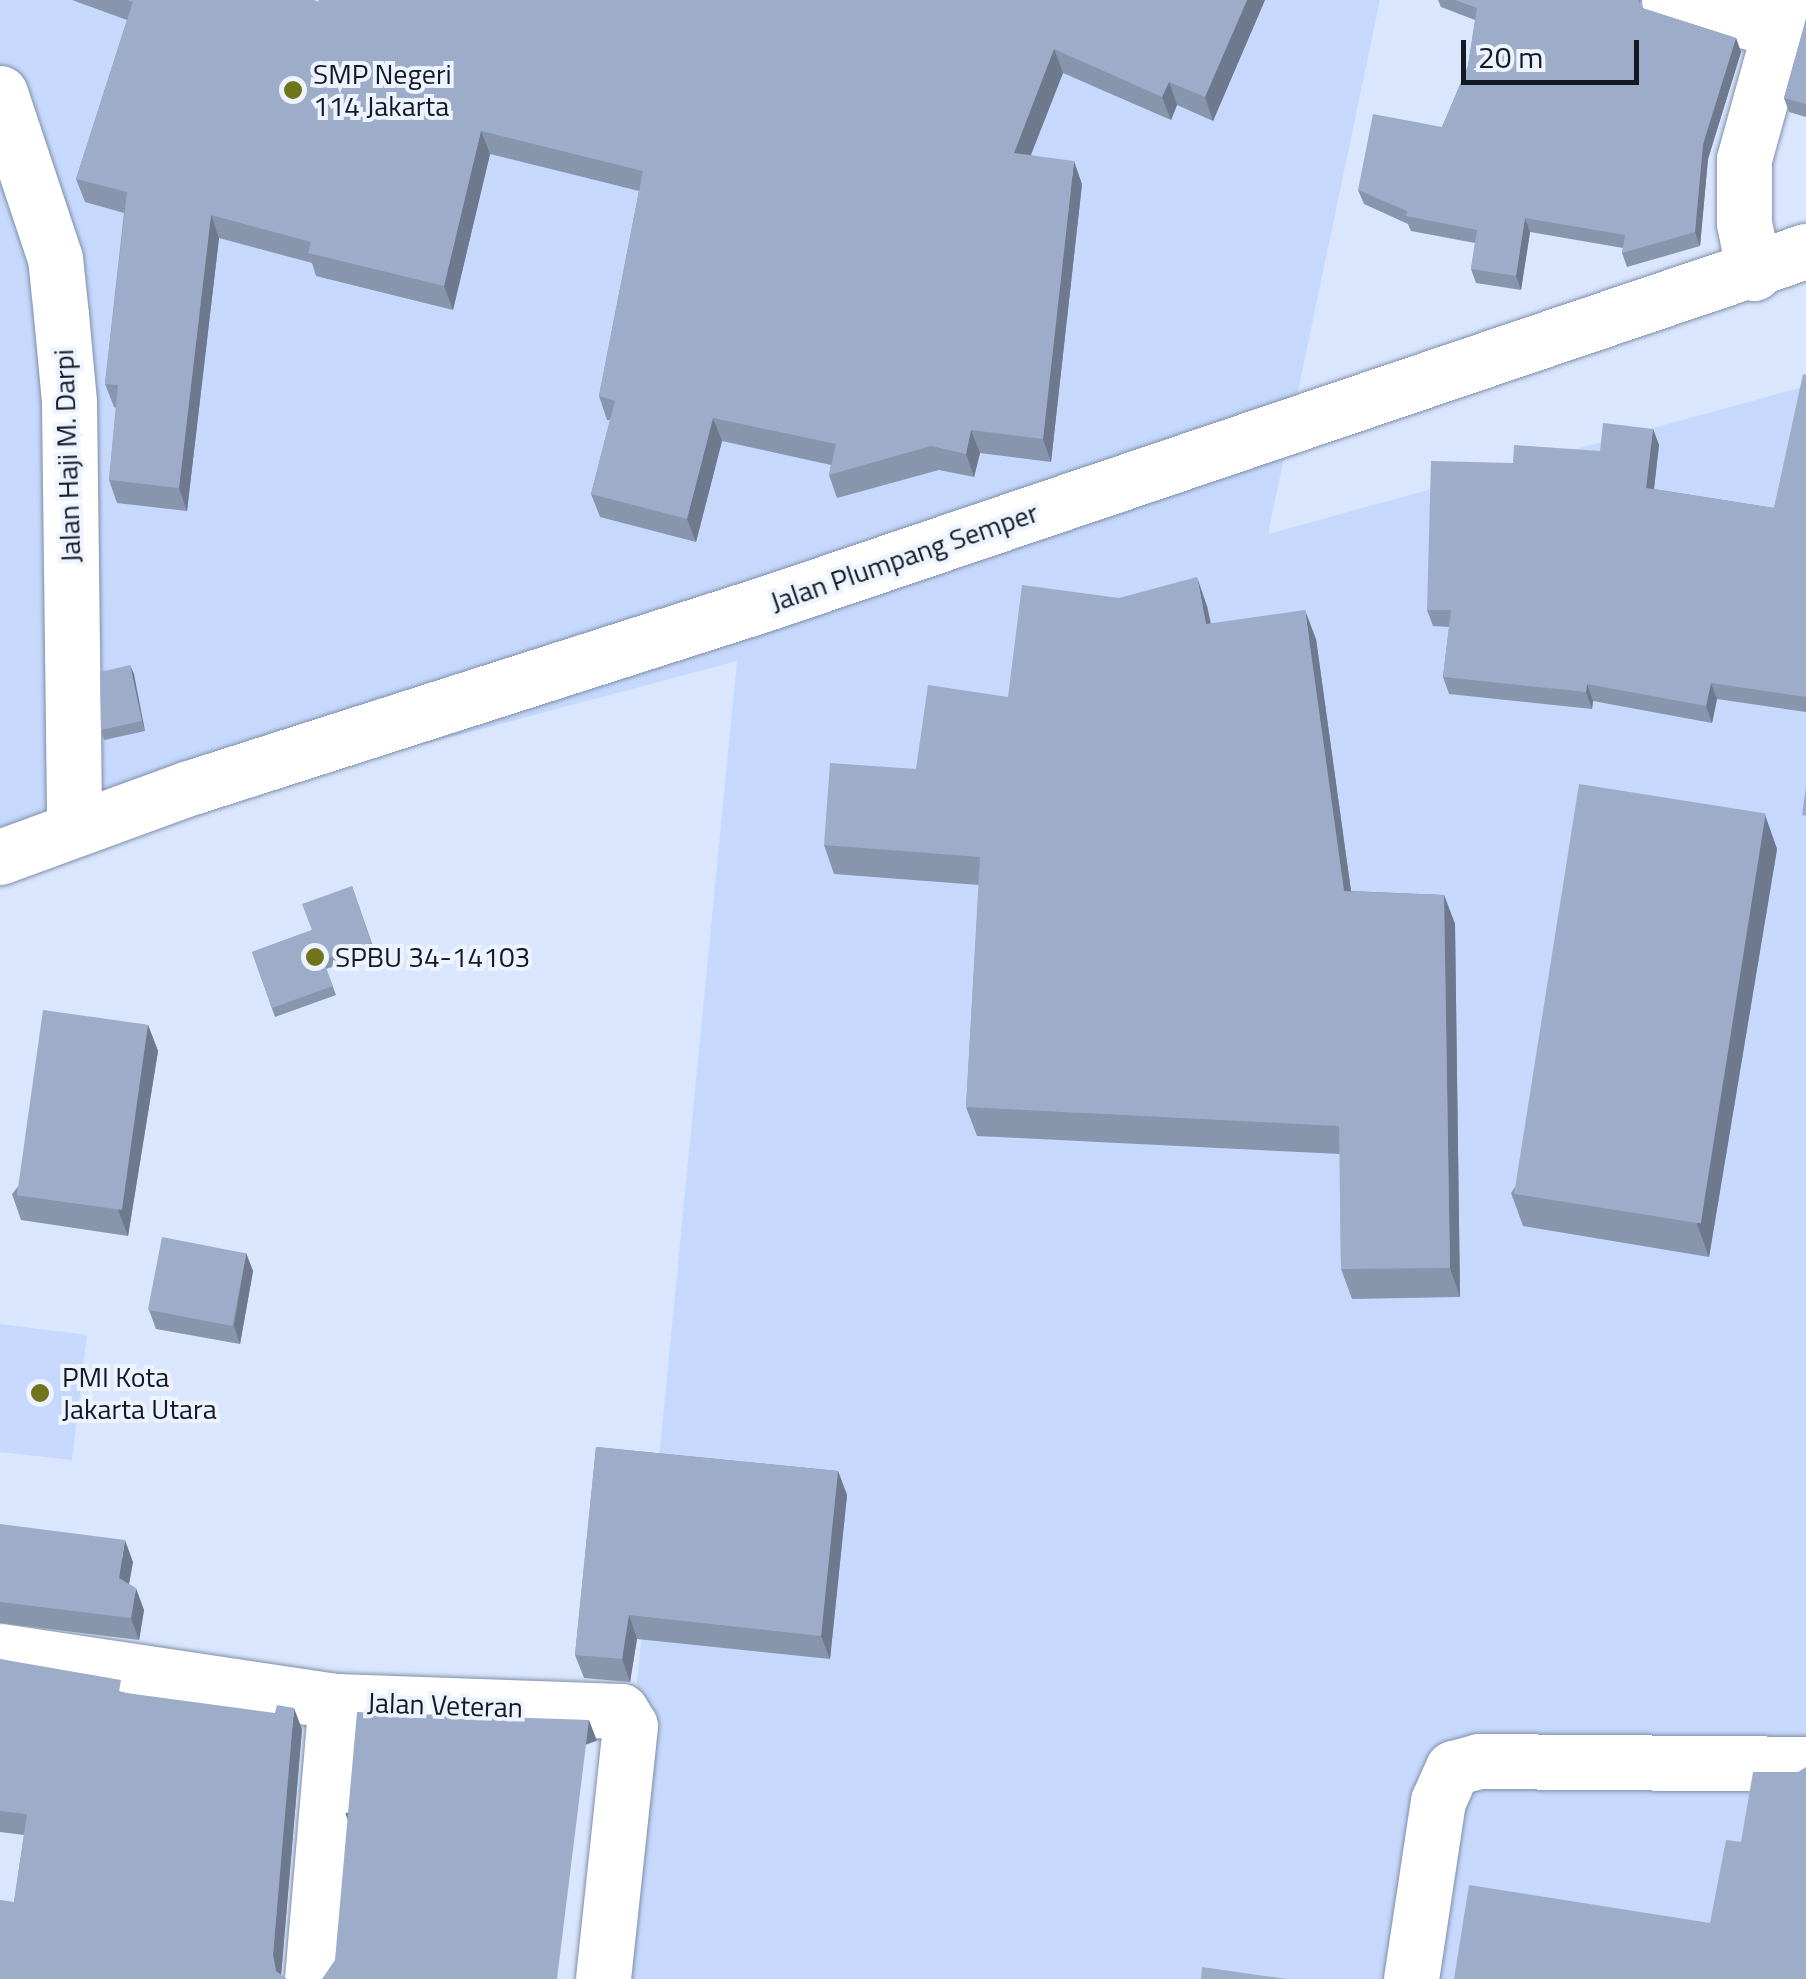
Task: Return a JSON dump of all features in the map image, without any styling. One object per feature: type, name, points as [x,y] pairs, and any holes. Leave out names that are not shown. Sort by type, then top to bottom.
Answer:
[{"type":"street","points":[[1669,0],[1783,15],[1744,159],[1744,224],[1754,272]]},
{"type":"street","name":"Jalan Haji M. Darpi","points":[[0,94],[42,212],[59,296],[69,402],[74,827]]},
{"type":"street","name":"Jalan Plumpang Semper","points":[[0,857],[74,827],[1754,272],[1806,250]]},
{"type":"street","name":"Jalan Veteran","points":[[0,1651],[336,1702],[621,1711],[628,1718],[603,1979]]},
{"type":"street","points":[[312,1979],[336,1702]]},
{"type":"street","points":[[1411,1979],[1438,1801],[1453,1768],[1479,1761],[1806,1764]]},
{"type":"shaded area","points":[[0,0],[1380,0],[1268,534],[1806,386],[1806,1979],[608,1979],[737,661],[0,857]]},
{"type":"shaded area","name":"PMI Kota Jakarta Utara","points":[[0,1324],[87,1335],[72,1460],[0,1452]]},
{"type":"building","points":[[128,0],[1247,0],[1205,97],[1169,82],[1162,97],[1054,49],[1014,153],[1074,161],[1043,439],[971,430],[966,454],[931,446],[829,475],[836,444],[713,418],[687,519],[591,494],[615,401],[599,396],[643,171],[481,131],[444,286],[308,253],[311,242],[211,215],[179,488],[109,480],[118,385],[105,384],[127,192],[76,179],[133,2]]},
{"type":"building","points":[[1455,0],[1638,0],[1642,8],[1736,38],[1703,144],[1695,232],[1622,253],[1625,235],[1525,218],[1516,276],[1471,269],[1477,230],[1406,216],[1407,211],[1358,190],[1373,114],[1442,127],[1468,66],[1477,8]]},
{"type":"building","points":[[1806,19],[1806,104],[1784,98]]},
{"type":"building","points":[[1803,374],[1806,697],[1711,683],[1706,706],[1587,684],[1586,692],[1443,677],[1451,610],[1427,610],[1431,461],[1513,463],[1514,445],[1600,451],[1603,423],[1653,429],[1646,488],[1774,508]]},
{"type":"building","points":[[1197,577],[1206,624],[1305,610],[1344,891],[1444,895],[1450,1268],[1341,1269],[1339,1126],[966,1107],[980,857],[824,845],[830,763],[916,769],[928,685],[1008,697],[1022,585],[1119,598]]},
{"type":"building","points":[[130,665],[142,721],[101,730],[100,672]]},
{"type":"building","points":[[1579,784],[1766,814],[1701,1223],[1514,1194]]},
{"type":"building","name":"SPBU 34-14103","points":[[352,886],[371,943],[323,960],[333,986],[272,1008],[252,952],[312,930],[302,904]]},
{"type":"building","points":[[43,1010],[148,1025],[122,1210],[17,1195]]},
{"type":"building","points":[[162,1237],[246,1253],[232,1326],[148,1310]]},
{"type":"building","points":[[596,1447],[838,1471],[821,1636],[629,1615],[622,1659],[575,1655]]},
{"type":"building","points":[[0,1524],[125,1540],[119,1578],[136,1588],[131,1618],[0,1602]]},
{"type":"building","points":[[0,1659],[121,1680],[119,1692],[275,1713],[277,1705],[294,1708],[273,1955],[276,1971],[287,1979],[0,1979],[0,1900],[14,1902],[27,1814],[0,1811]]},
{"type":"building","points":[[357,1712],[589,1720],[557,1979],[322,1979],[335,1960]]},
{"type":"building","points":[[1806,1767],[1806,1979],[1454,1979],[1469,1885],[1710,1923],[1726,1840],[1741,1842],[1753,1772],[1798,1772]]},
{"type":"building","points":[[1202,1967],[1287,1979],[1201,1979]]},
{"type":"place","name":"SMP Negeri 114 Jakarta","points":[[293,90]]},
{"type":"place","name":"SPBU 34-14103","points":[[315,957]]},
{"type":"place","name":"PMI Kota Jakarta Utara","points":[[40,1393]]}]
